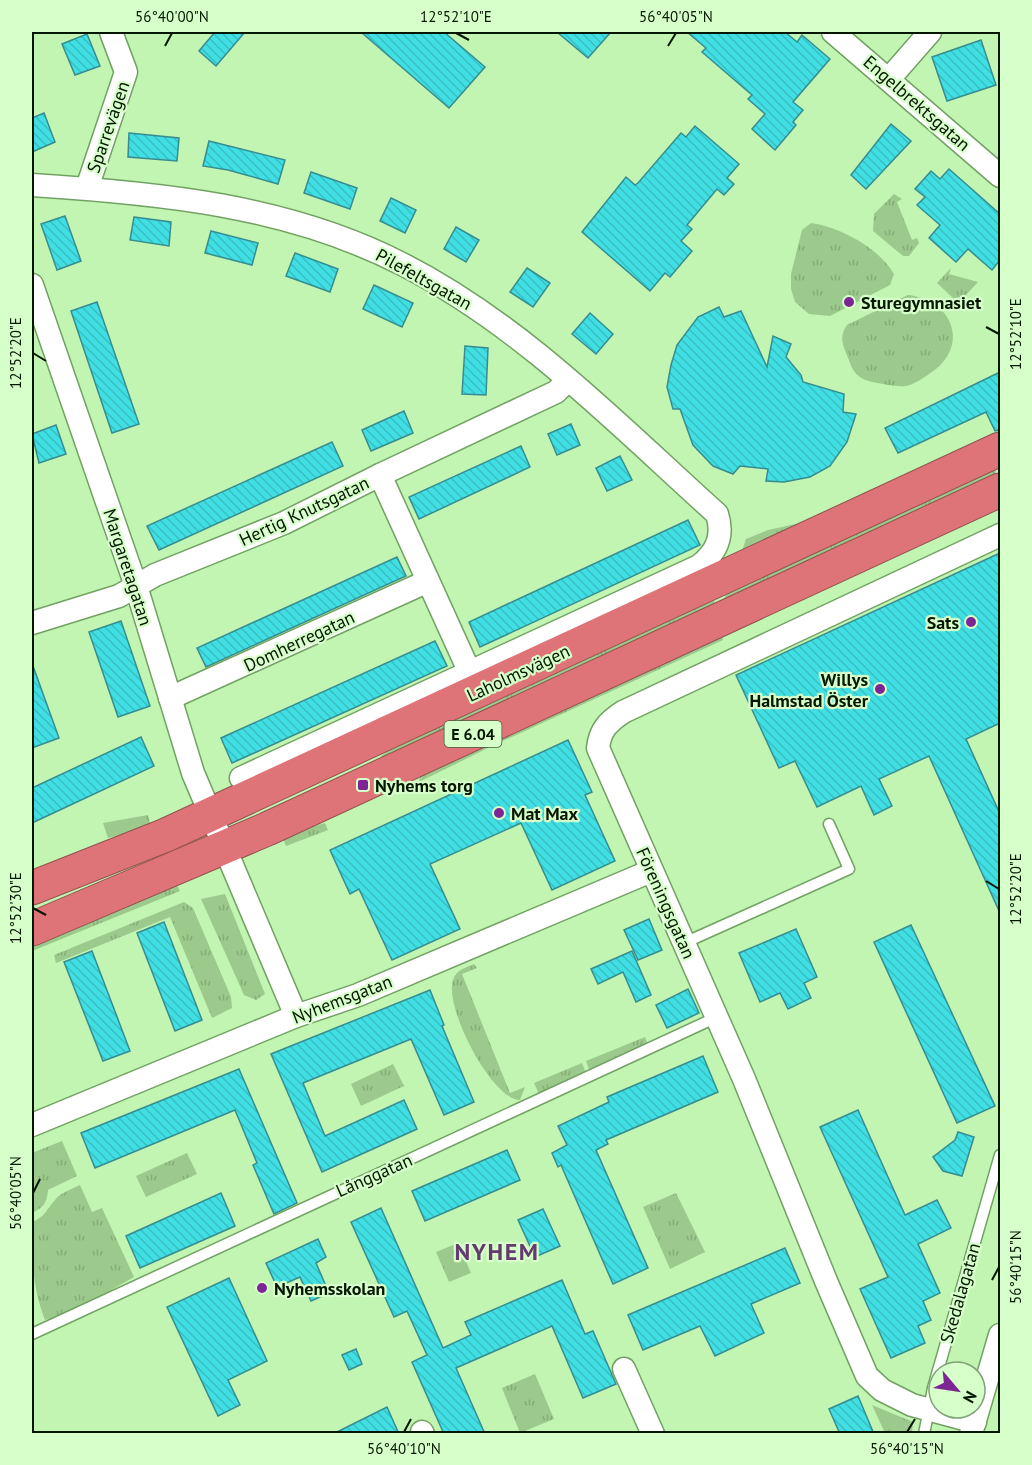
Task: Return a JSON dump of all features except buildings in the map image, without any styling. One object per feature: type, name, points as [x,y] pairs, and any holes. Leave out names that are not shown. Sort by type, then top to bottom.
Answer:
[{"type":"highway","name":"Laholmsvägen","points":[[32,888],[210,814],[340,743],[1000,449]]},
{"type":"highway","name":"Laholmsvägen","points":[[32,929],[224,849],[1000,490]]},
{"type":"street","name":"Sparrevägen","points":[[87,188],[126,72],[111,32]]},
{"type":"street","name":"Engelbrektsgatan","points":[[833,32],[1000,176]]},
{"type":"street","points":[[889,79],[930,32]]},
{"type":"street","name":"Pilefeltsgatan","points":[[32,185],[182,197],[236,207],[359,244],[402,264],[462,298],[517,337],[717,514],[722,529],[718,545]]},
{"type":"street","name":"Margaretagatan","points":[[32,285],[136,586],[193,773],[296,1016]]},
{"type":"street","name":"Hertig Knutsgatan","points":[[32,623],[119,596],[155,574],[284,523],[556,392],[567,381]]},
{"type":"street","points":[[380,475],[426,582],[443,610],[470,673]]},
{"type":"street","name":"Föreningsgatan","points":[[927,1411],[882,1390],[867,1376],[717,1017],[598,748],[599,737],[605,725],[623,712],[1000,535]]},
{"type":"street","name":"Laholmsvägen","points":[[241,778],[340,743],[470,673],[699,566],[709,558],[718,545]]},
{"type":"street","name":"Domherregatan","points":[[170,698],[426,582]]},
{"type":"street","name":"Nyhemsgatan","points":[[32,1125],[296,1016],[358,995],[651,871]]},
{"type":"street","points":[[973,1428],[1000,1335]]},
{"type":"street","points":[[624,1368],[653,1434]]},
{"type":"street","name":"Föreningsgatan","points":[[951,1420],[973,1428]]},
{"type":"lane","points":[[684,943],[849,869],[829,824]]},
{"type":"lane","name":"Långgatan","points":[[32,1334],[717,1017]]},
{"type":"lane","name":"Skedalagatan","points":[[942,1360],[1000,1156]]},
{"type":"lane","name":"Skedalagatan","points":[[924,1434],[927,1411]]},
{"type":"green space","points":[[894,194],[902,199],[897,202],[912,240],[917,238],[919,243],[909,256],[903,256],[873,231],[874,214]]},
{"type":"green space","points":[[811,223],[834,229],[869,247],[894,274],[890,285],[830,316],[809,314],[795,302],[791,289],[791,274],[802,230]]},
{"type":"green space","points":[[951,268],[949,274],[978,282],[965,296],[954,299],[937,283]]},
{"type":"green space","points":[[908,295],[924,299],[937,306],[946,315],[952,327],[953,339],[950,351],[942,363],[926,376],[905,386],[872,382],[857,375],[852,368],[842,339],[847,325]]},
{"type":"green space","points":[[988,436],[989,439],[741,554],[746,539],[768,530],[800,523]]},
{"type":"green space","points":[[994,467],[999,482],[726,607],[725,594]]},
{"type":"green space","points":[[713,598],[716,606],[384,766],[381,756],[403,740]]},
{"type":"green space","points":[[721,632],[723,640],[419,782],[420,776]]},
{"type":"green space","points":[[148,815],[151,827],[108,838],[103,823]]},
{"type":"green space","points":[[325,823],[328,830],[286,846],[282,836]]},
{"type":"green space","points":[[176,883],[180,891],[32,951],[32,942]]},
{"type":"green space","points":[[225,894],[265,994],[256,1000],[244,995],[201,899]]},
{"type":"green space","points":[[184,902],[193,908],[231,997],[232,1008],[212,1018],[170,917],[56,963],[54,955]]},
{"type":"green space","points":[[474,964],[477,968],[462,974],[510,1093],[525,1087],[520,1100],[509,1096],[496,1085],[484,1069],[463,1030],[456,1011],[452,993],[454,977],[464,968]]},
{"type":"green space","points":[[645,1037],[648,1045],[590,1072],[586,1061]]},
{"type":"green space","points":[[582,1063],[586,1073],[539,1094],[534,1083]]},
{"type":"green space","points":[[393,1064],[404,1086],[361,1106],[351,1084]]},
{"type":"green space","points":[[62,1141],[77,1176],[48,1190],[44,1205],[32,1213],[32,1153]]},
{"type":"green space","points":[[187,1153],[197,1174],[146,1197],[136,1176]]},
{"type":"green space","points":[[80,1185],[92,1212],[102,1208],[134,1277],[99,1297],[99,1308],[63,1325],[51,1318],[45,1320],[37,1296],[32,1222],[43,1215],[60,1195]]},
{"type":"green space","points":[[676,1193],[705,1252],[670,1269],[643,1207]]},
{"type":"green space","points":[[458,1243],[471,1273],[449,1282],[436,1252]]},
{"type":"green space","points":[[535,1374],[554,1419],[520,1433],[502,1388]]},
{"type":"green space","points":[[872,1405],[913,1422],[912,1433],[885,1433]]},
{"type":"place","name":"Sturegymnasiet","points":[[849,302]]},
{"type":"place","name":"Sats","points":[[971,622]]},
{"type":"place","name":"Willys Halmstad Öster","points":[[880,689]]},
{"type":"place","name":"Nyhems torg","points":[[363,785]]},
{"type":"place","name":"Mat Max","points":[[499,813]]},
{"type":"place","name":"Nyhemsskolan","points":[[262,1288]]},
{"type":"district","name":"NYHEM","points":[[497,1251]]}]
